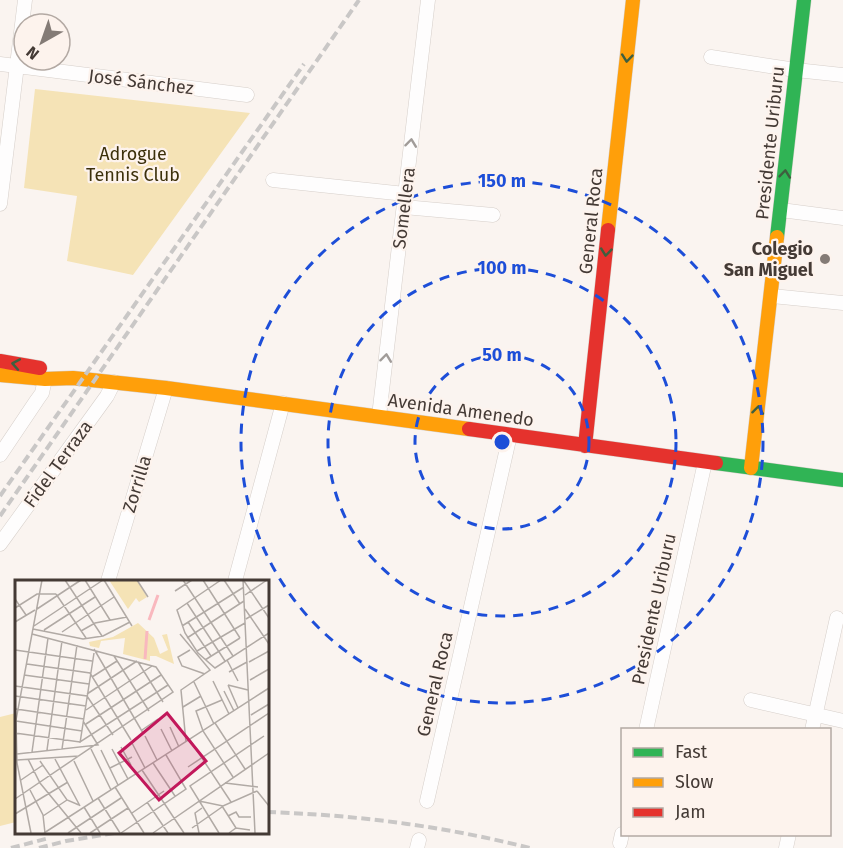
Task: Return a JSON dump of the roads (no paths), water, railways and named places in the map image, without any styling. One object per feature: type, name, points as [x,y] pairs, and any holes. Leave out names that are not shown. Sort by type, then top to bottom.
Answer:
[{"type":"street","name":"Somellera","points":[[379,416],[428,0]]},
{"type":"street","name":"General Roca","points":[[585,446],[633,0]]},
{"type":"street","name":"Presidente Uriburu","points":[[751,468],[804,0]]},
{"type":"street","points":[[711,57],[843,75]]},
{"type":"street","points":[[0,204],[16,72]]},
{"type":"street","name":"José Sánchez","points":[[66,72],[247,94]]},
{"type":"street","points":[[273,180],[493,215]]},
{"type":"street","points":[[781,210],[843,218]]},
{"type":"street","points":[[772,296],[843,303]]},
{"type":"street","name":"Avenida Amenedo","points":[[0,361],[56,371],[73,378]]},
{"type":"street","name":"Avenida Amenedo","points":[[0,375],[45,379],[73,378],[166,388],[843,480]]},
{"type":"street","points":[[0,455],[42,393],[45,379]]},
{"type":"street","name":"Fidel Terraza","points":[[0,544],[107,396],[114,382]]},
{"type":"street","name":"Zorrilla","points":[[108,580],[166,388]]},
{"type":"street","points":[[235,580],[283,403]]},
{"type":"street","name":"General Roca","points":[[428,801],[510,435]]},
{"type":"street","name":"Presidente Uriburu","points":[[646,728],[705,462]]},
{"type":"street","points":[[812,728],[837,618]]},
{"type":"street","points":[[751,700],[843,721]]},
{"type":"railway","points":[[0,516],[359,0]]},
{"type":"railway","points":[[0,496],[304,64]]},
{"type":"railway","points":[[268,812],[400,823],[530,848]]},
{"type":"railway","points":[[39,848],[115,833]]},
{"type":"railway","points":[[11,848],[49,838]]},
{"type":"place","name":"Colegio San Miguel","points":[[825,259]]},
{"type":"park label","name":"Adrogue Tennis Club","points":[[133,164]]}]
